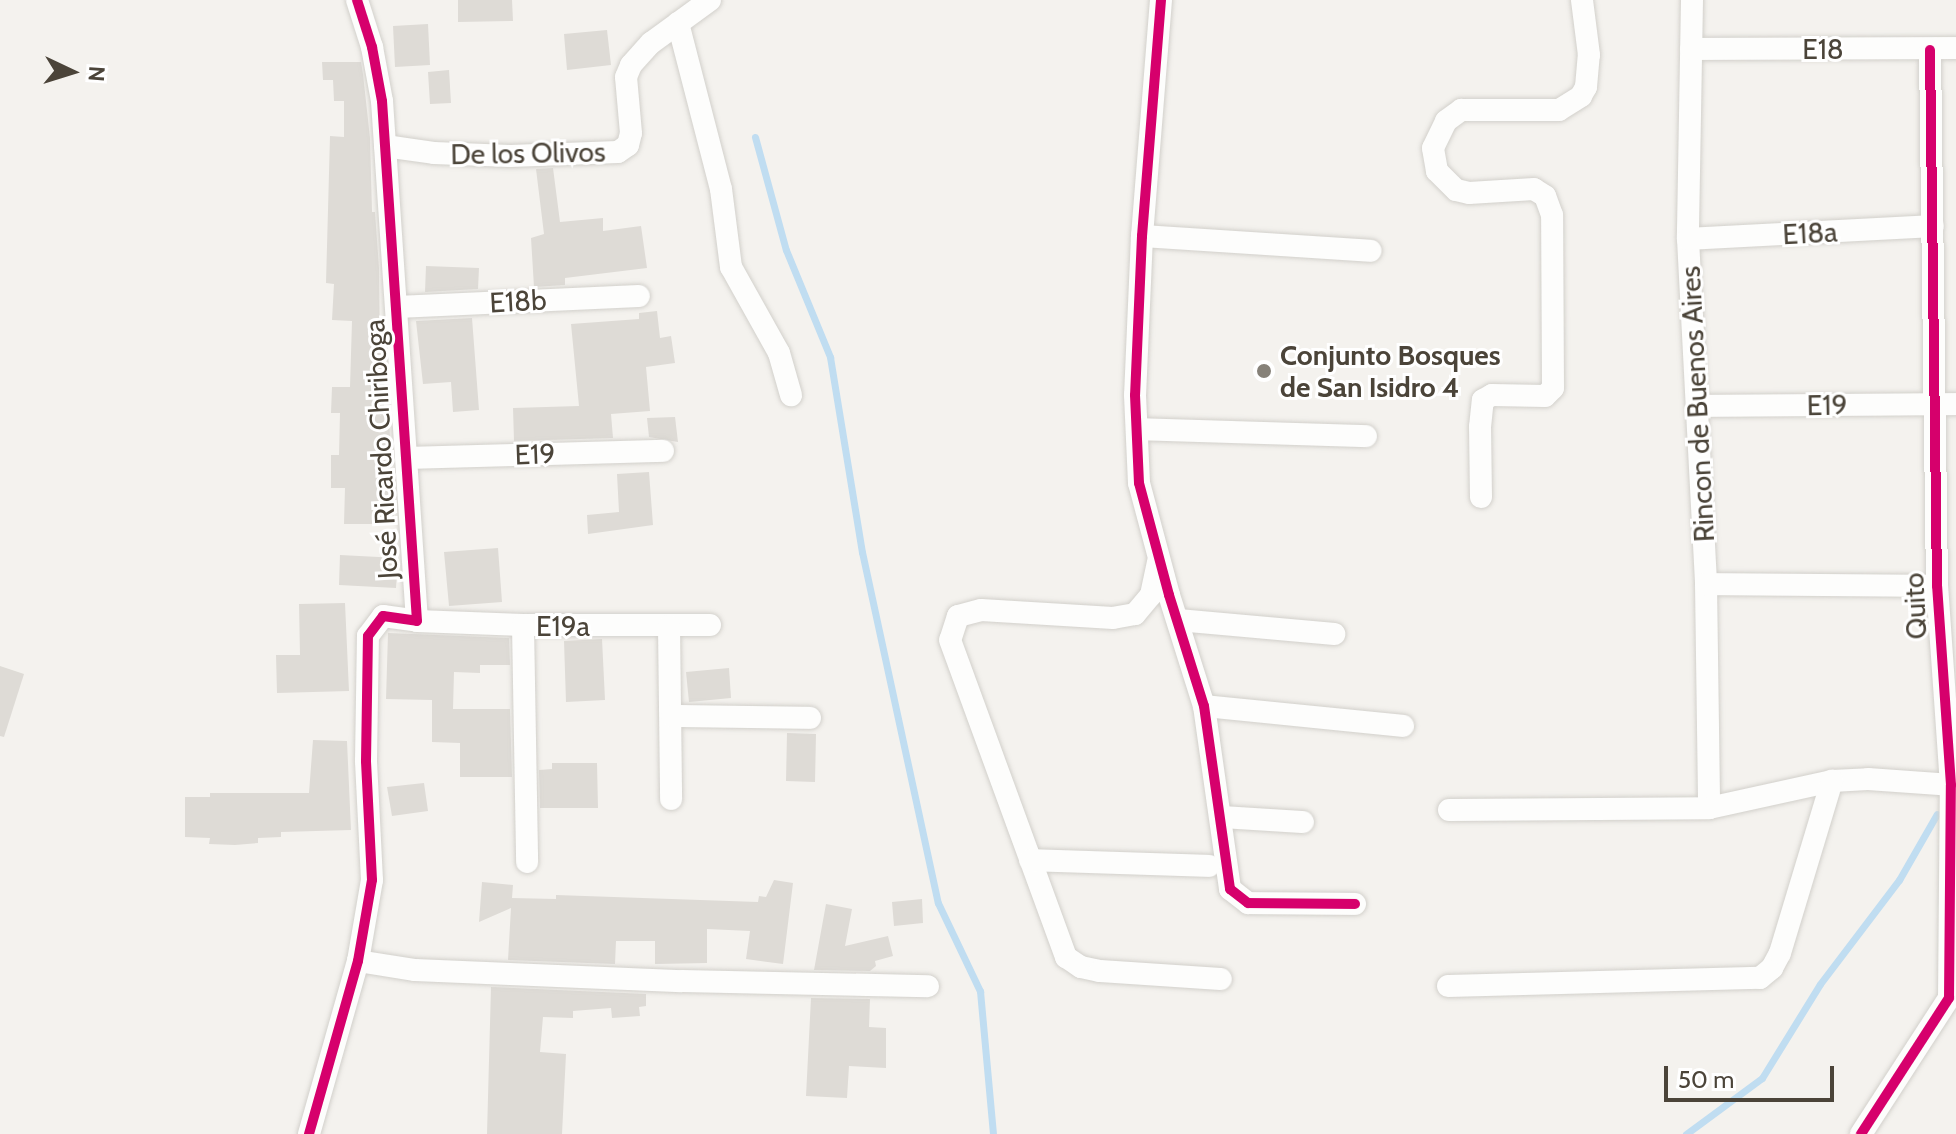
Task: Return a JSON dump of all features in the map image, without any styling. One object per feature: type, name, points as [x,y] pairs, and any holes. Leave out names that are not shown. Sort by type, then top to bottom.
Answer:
[{"type":"street","name":"José Ricardo Chiriboga","points":[[309,1134],[358,961],[372,880],[366,748],[368,636],[383,616],[417,621],[385,146],[372,47],[357,0]]},
{"type":"street","name":"De los Olivos","points":[[385,146],[434,153],[510,156],[618,152],[628,145],[631,133],[626,77],[631,65],[651,43],[710,0]]},
{"type":"street","points":[[1161,0],[1142,236],[1137,429],[1139,483],[1204,706],[1228,881],[1241,900],[1255,904],[1355,904]]},
{"type":"street","points":[[1481,497],[1480,427],[1483,400],[1492,395],[1545,396],[1553,388],[1552,215],[1545,196],[1534,189],[1469,193],[1456,190],[1437,171],[1433,148],[1446,121],[1461,110],[1559,110],[1581,96],[1589,55],[1582,0]]},
{"type":"street","name":"Rincon de Buenos Aires","points":[[1692,0],[1688,239],[1706,584],[1709,808]]},
{"type":"street","points":[[678,23],[721,189],[731,267],[779,353],[791,395]]},
{"type":"street","name":"E18","points":[[1691,49],[1956,48]]},
{"type":"street","name":"Quito","points":[[1861,1134],[1949,998],[1951,785],[1937,586],[1945,404],[1933,226],[1930,50]]},
{"type":"street","name":"E18a","points":[[1688,239],[1933,226]]},
{"type":"street","points":[[1142,236],[1371,251]]},
{"type":"street","name":"E18b","points":[[397,307],[639,296]]},
{"type":"street","name":"E19","points":[[1698,406],[1945,404]]},
{"type":"street","points":[[1137,429],[1366,436]]},
{"type":"street","name":"E19","points":[[408,458],[663,451]]},
{"type":"street","points":[[1159,557],[1151,595],[1135,614],[1113,618],[981,610],[958,616],[950,640],[1066,957],[1100,971],[1221,979]]},
{"type":"street","points":[[1706,584],[1937,586]]},
{"type":"street","points":[[1178,620],[1334,634]]},
{"type":"street","name":"E19a","points":[[417,621],[523,625],[710,625]]},
{"type":"street","points":[[523,625],[527,862]]},
{"type":"street","points":[[669,626],[671,799]]},
{"type":"street","points":[[1204,706],[1403,726]]},
{"type":"street","points":[[672,716],[810,718]]},
{"type":"street","points":[[1449,810],[1709,808],[1832,781],[1868,779],[1951,785]]},
{"type":"street","points":[[1448,986],[1760,978],[1772,968],[1780,953],[1832,781]]},
{"type":"street","points":[[1221,817],[1303,822]]},
{"type":"street","points":[[1030,860],[1209,866]]},
{"type":"street","points":[[358,961],[415,970],[682,981],[928,986]]},
{"type":"building","points":[[458,0],[512,0],[513,21],[458,22]]},
{"type":"building","points":[[428,24],[430,65],[395,67],[393,26]]},
{"type":"building","points":[[607,30],[611,65],[567,70],[564,34]]},
{"type":"building","points":[[322,62],[361,62],[363,74],[379,268],[380,350],[385,350],[384,416],[389,416],[394,524],[344,524],[345,488],[331,488],[331,455],[339,455],[340,413],[331,413],[332,387],[350,387],[352,321],[332,320],[334,284],[326,283],[330,136],[344,137],[344,101],[334,101],[333,80],[323,80]]},
{"type":"building","points":[[449,70],[451,103],[430,104],[428,72]]},
{"type":"building","points":[[553,168],[560,222],[603,218],[603,231],[641,226],[647,268],[565,278],[565,285],[534,287],[531,238],[544,234],[536,169]]},
{"type":"building","points":[[426,266],[479,268],[478,289],[425,292]]},
{"type":"building","points":[[657,311],[660,338],[671,336],[675,363],[646,367],[650,411],[611,414],[613,438],[514,441],[513,408],[579,406],[571,324],[639,319],[639,313]]},
{"type":"building","points":[[472,318],[479,410],[453,412],[451,382],[423,384],[416,321]]},
{"type":"building","points":[[675,417],[678,442],[649,437],[647,418]]},
{"type":"building","points":[[649,472],[653,525],[588,534],[587,515],[619,512],[617,474]]},
{"type":"building","points":[[498,548],[502,602],[449,606],[444,552]]},
{"type":"building","points":[[340,555],[398,558],[396,588],[339,585]]},
{"type":"building","points":[[345,603],[349,691],[277,693],[276,655],[300,655],[299,604]]},
{"type":"building","points":[[388,633],[509,638],[510,665],[480,665],[480,673],[454,672],[453,709],[510,709],[512,777],[460,777],[460,743],[432,742],[432,700],[386,699]]},
{"type":"building","points":[[602,639],[605,700],[566,702],[564,641]]},
{"type":"building","points":[[0,666],[24,674],[4,737],[0,736]]},
{"type":"building","points":[[729,668],[731,698],[689,702],[686,672]]},
{"type":"building","points":[[787,733],[816,734],[815,782],[786,781]]},
{"type":"building","points":[[313,740],[347,741],[351,830],[281,832],[281,837],[258,838],[258,843],[235,845],[209,844],[210,838],[185,837],[185,797],[210,797],[210,793],[309,793]]},
{"type":"building","points":[[552,763],[597,763],[598,808],[540,808],[539,770],[552,769]]},
{"type":"building","points":[[424,783],[428,811],[392,816],[387,787]]},
{"type":"building","points":[[774,880],[793,883],[783,964],[746,959],[750,931],[707,929],[707,963],[655,964],[655,941],[616,941],[615,964],[508,960],[511,908],[479,922],[482,882],[513,885],[512,898],[556,899],[556,895],[758,902],[759,896],[766,897]]},
{"type":"building","points":[[922,899],[923,923],[894,926],[892,902]]},
{"type":"building","points":[[826,904],[852,909],[845,946],[888,936],[893,956],[875,961],[876,966],[870,971],[814,970]]},
{"type":"building","points":[[491,987],[646,994],[646,1006],[639,1007],[640,1016],[612,1018],[611,1008],[573,1011],[573,1018],[543,1017],[540,1052],[566,1054],[562,1134],[487,1134]]},
{"type":"building","points":[[811,998],[870,999],[869,1027],[886,1028],[886,1068],[849,1066],[847,1098],[806,1096]]},
{"type":"waterway","points":[[755,137],[786,250],[830,357],[862,552],[938,903],[980,991],[993,1134]]},
{"type":"waterway","points":[[1686,1134],[1762,1078],[1820,984],[1899,880],[1937,814]]},
{"type":"cycle path","points":[[309,1134],[358,961],[372,880],[366,761],[368,636],[383,616],[417,621],[382,101],[372,47],[357,0]]},
{"type":"cycle path","points":[[1161,0],[1142,236],[1135,395],[1139,483],[1169,595],[1204,706],[1230,889],[1248,903],[1355,904]]},
{"type":"cycle path","points":[[1861,1134],[1949,998],[1951,785],[1937,586],[1930,50]]},
{"type":"place","name":"Conjunto Bosques de San Isidro 4","points":[[1264,371]]}]
